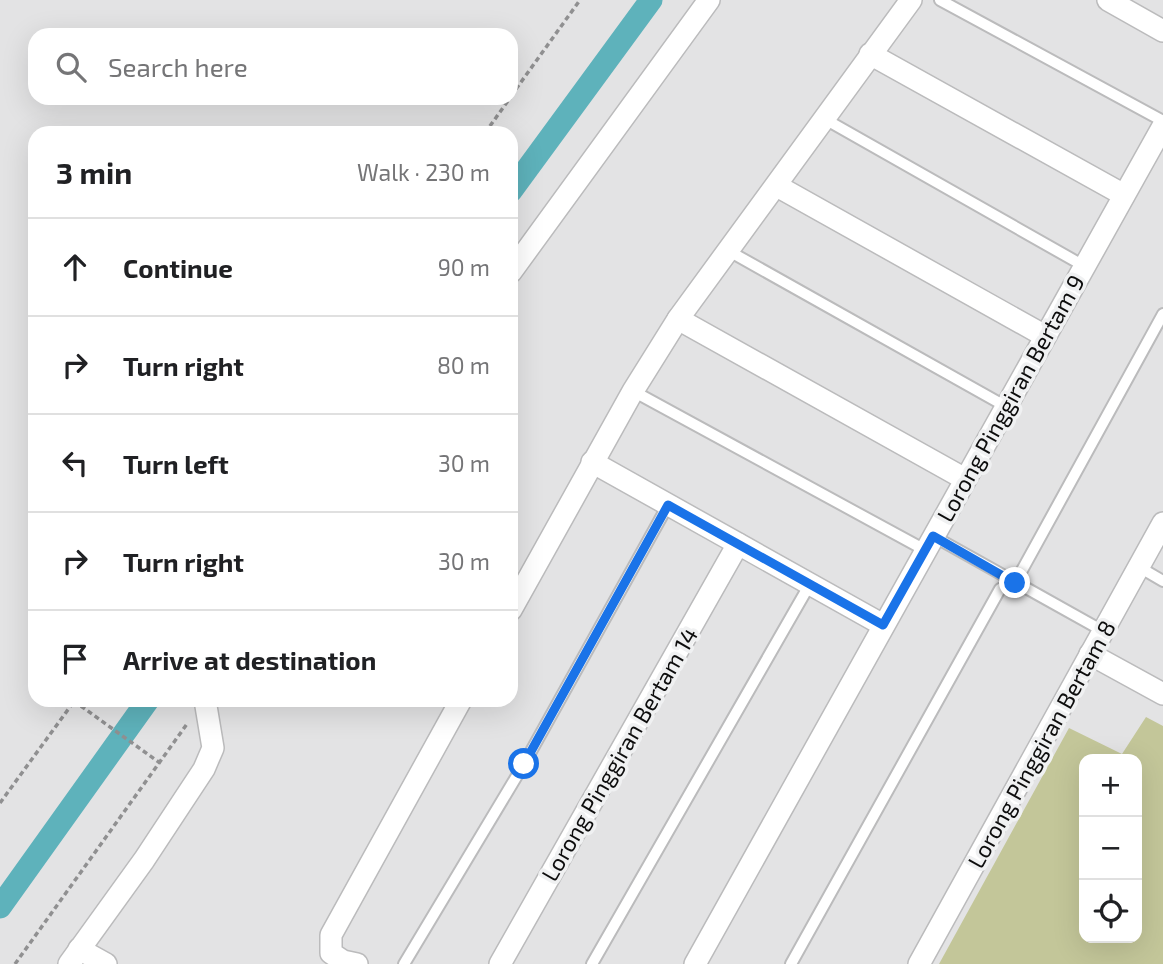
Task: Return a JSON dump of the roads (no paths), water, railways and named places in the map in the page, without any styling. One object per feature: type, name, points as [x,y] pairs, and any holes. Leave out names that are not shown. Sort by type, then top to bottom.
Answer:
[{"type":"street","points":[[518,262],[709,0]]},
{"type":"street","points":[[518,597],[632,391],[678,319],[911,0]]},
{"type":"street","points":[[1108,0],[1163,31]]},
{"type":"street","points":[[870,54],[1124,195]]},
{"type":"street","name":"Lorong Pinggiran Bertam 9","points":[[695,964],[1163,123]]},
{"type":"street","points":[[776,186],[1045,336]]},
{"type":"street","points":[[678,319],[965,478]]},
{"type":"street","points":[[592,462],[883,625]]},
{"type":"street","name":"Lorong Pinggiran Bertam 8","points":[[919,964],[1163,523]]},
{"type":"street","name":"Lorong Pinggiran Bertam 14","points":[[500,964],[738,544]]},
{"type":"street","points":[[1090,654],[1163,694]]},
{"type":"street","points":[[106,964],[74,956],[144,860],[204,769],[213,748],[206,707]]},
{"type":"street","points":[[357,964],[343,961],[331,953],[331,935],[457,707]]},
{"type":"lane","points":[[940,0],[1163,123]]},
{"type":"lane","points":[[823,118],[1084,266]]},
{"type":"lane","points":[[727,250],[1005,407]]},
{"type":"lane","points":[[791,964],[1000,589],[1015,583],[1163,314]]},
{"type":"lane","points":[[632,391],[929,543],[1015,583],[1103,631]]},
{"type":"lane","points":[[404,964],[524,764],[668,505]]},
{"type":"lane","points":[[1139,567],[1163,581]]},
{"type":"lane","points":[[592,964],[810,584]]},
{"type":"waterway","points":[[518,181],[651,0]]},
{"type":"waterway","points":[[0,907],[143,707]]}]
